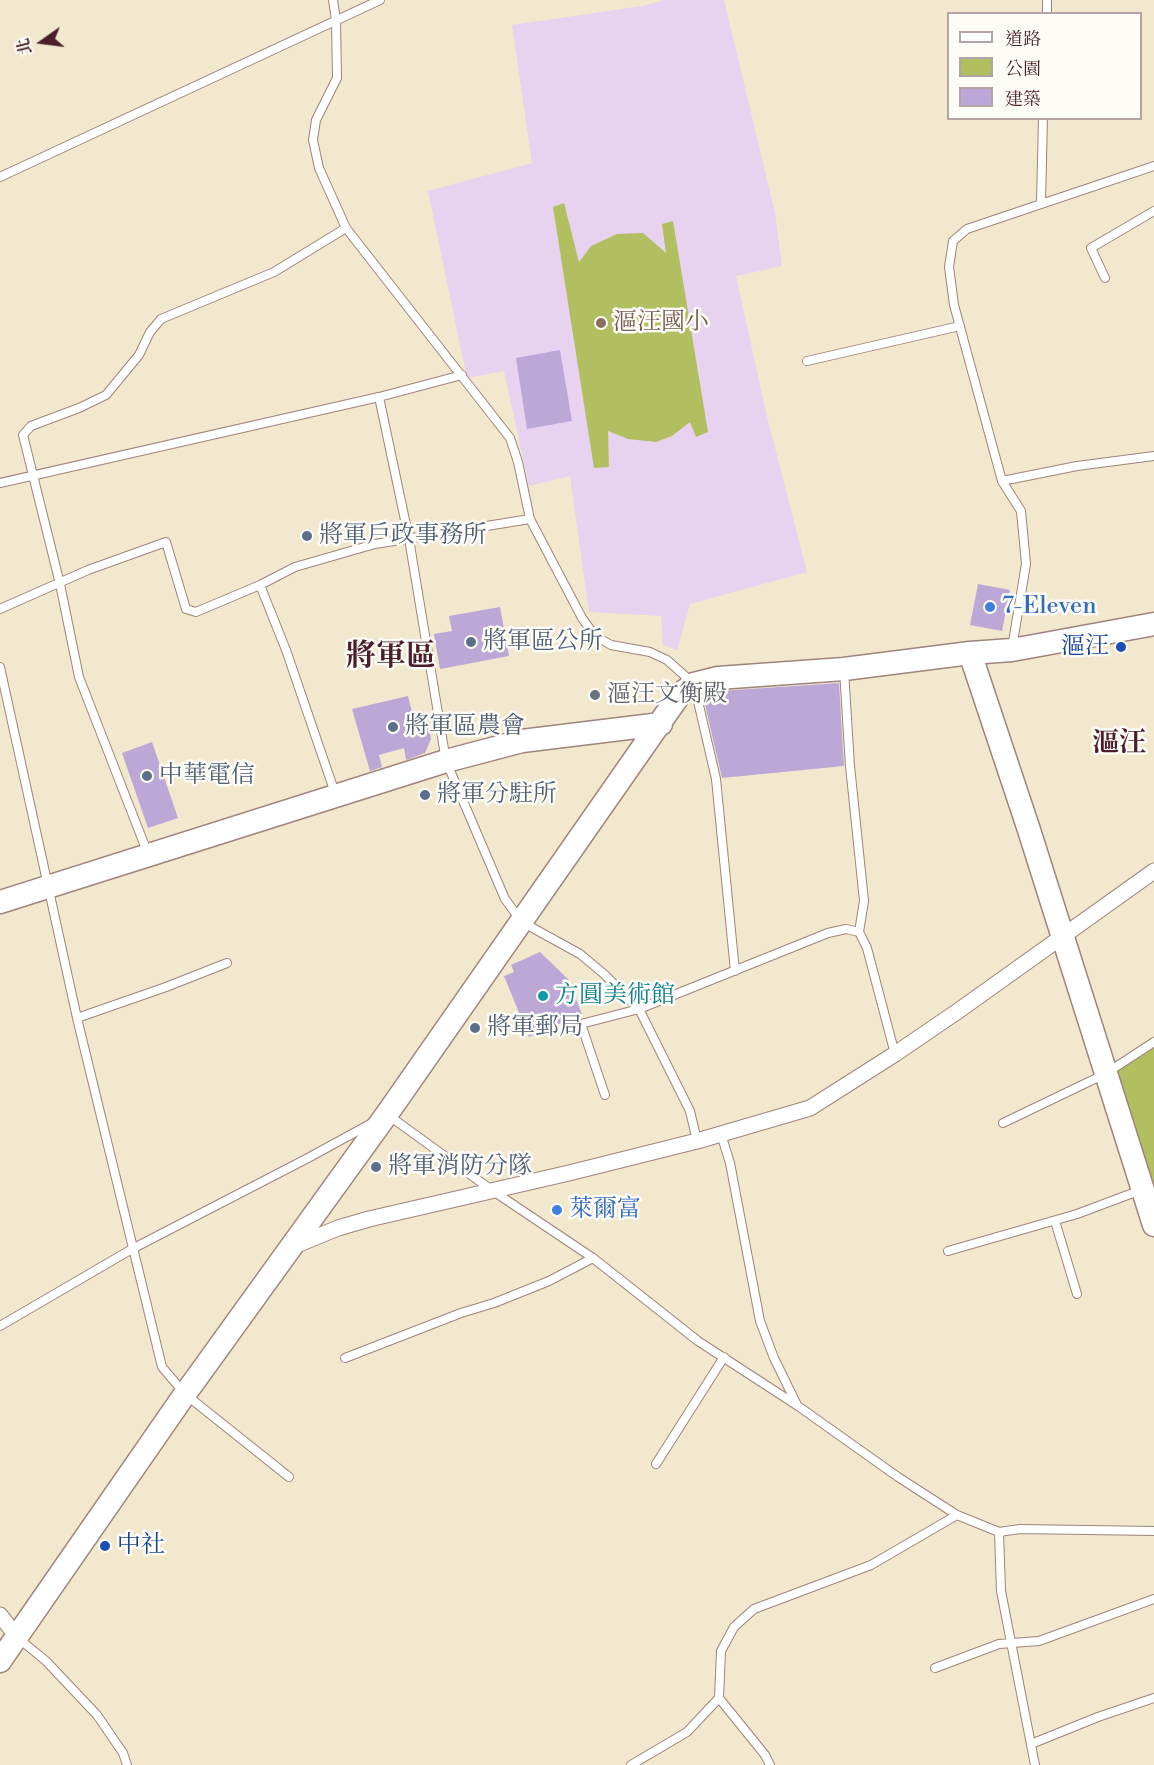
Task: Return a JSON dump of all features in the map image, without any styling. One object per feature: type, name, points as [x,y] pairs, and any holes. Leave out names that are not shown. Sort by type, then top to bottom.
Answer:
[{"type":"street","points":[[0,1661],[185,1394],[387,1114],[680,694],[693,684],[718,678],[844,669],[1012,650],[1154,624]]},
{"type":"street","points":[[970,653],[1029,830],[1142,1190],[1153,1218]]},
{"type":"street","points":[[0,902],[446,761],[522,741],[661,724]]},
{"type":"street","points":[[292,1247],[348,1225],[697,1141],[810,1108],[895,1054],[1154,871]]},
{"type":"street","points":[[0,1615],[17,1637]]},
{"type":"lane","points":[[333,0],[336,20],[337,78],[316,120],[313,140],[319,168],[346,228],[510,438],[518,462],[530,519],[582,618],[595,636],[611,645],[650,652],[667,660],[693,684],[716,779],[735,971]]},
{"type":"lane","points":[[0,177],[380,0]]},
{"type":"lane","points":[[1041,202],[1043,120]]},
{"type":"lane","points":[[1012,650],[1026,564],[1022,511],[1002,481],[954,305],[949,267],[953,241],[967,229],[1041,202],[1154,166]]},
{"type":"lane","points":[[1105,278],[1091,248],[1154,211]]},
{"type":"lane","points":[[148,856],[79,677],[60,584],[23,435],[31,426],[79,408],[105,395],[139,355],[150,332],[161,319],[274,272],[346,228]]},
{"type":"lane","points":[[807,361],[960,326]]},
{"type":"lane","points":[[0,483],[379,397],[462,375]]},
{"type":"lane","points":[[379,397],[409,539],[446,761],[505,899],[522,922],[580,954],[639,1009],[690,1111],[697,1141]]},
{"type":"lane","points":[[1002,481],[1077,466],[1154,456]]},
{"type":"lane","points":[[0,609],[88,570],[166,542],[186,609],[196,612],[260,585],[295,567],[375,544],[530,519]]},
{"type":"lane","points":[[260,585],[286,650],[336,796]]},
{"type":"lane","points":[[0,667],[50,886],[77,1018],[162,1367],[185,1394],[289,1478]]},
{"type":"lane","points":[[844,669],[850,766],[864,901],[859,932],[867,948],[895,1054]]},
{"type":"lane","points":[[605,1095],[580,1024],[639,1009],[828,933],[846,929],[859,932]]},
{"type":"lane","points":[[77,1018],[226,963]]},
{"type":"lane","points":[[1004,1123],[1105,1074],[1154,1042]]},
{"type":"lane","points":[[0,1326],[132,1249],[308,1158],[387,1114],[493,1191],[593,1258],[698,1341],[798,1406],[898,1477],[957,1515],[999,1532],[1020,1529],[1154,1531]]},
{"type":"lane","points":[[721,1134],[730,1163],[760,1322],[774,1358],[798,1406]]},
{"type":"lane","points":[[948,1251],[1055,1221],[1142,1190]]},
{"type":"lane","points":[[1055,1221],[1077,1294]]},
{"type":"lane","points":[[345,1358],[460,1313],[505,1299],[549,1281],[593,1258]]},
{"type":"lane","points":[[656,1464],[724,1357]]},
{"type":"lane","points":[[631,1765],[687,1732],[719,1698],[721,1651],[734,1626],[754,1609],[871,1565],[957,1515]]},
{"type":"lane","points":[[999,1532],[1000,1591],[1035,1765]]},
{"type":"lane","points":[[935,1668],[999,1644],[1039,1641],[1154,1599]]},
{"type":"lane","points":[[17,1637],[46,1661],[97,1715],[123,1753],[127,1765]]},
{"type":"lane","points":[[719,1698],[765,1755],[770,1765]]},
{"type":"lane","points":[[1031,1744],[1154,1698]]},
{"type":"shaded area","name":"漚汪國小","points":[[664,0],[724,0],[775,213],[782,266],[736,276],[766,413],[807,572],[690,604],[677,650],[663,645],[661,616],[589,612],[570,476],[529,486],[504,371],[467,378],[428,191],[532,163],[512,25],[643,6]]},
{"type":"green space","points":[[564,203],[579,262],[591,246],[617,234],[643,233],[666,253],[662,224],[673,221],[708,432],[696,437],[690,422],[672,436],[656,442],[628,439],[608,431],[609,467],[594,468],[553,207]]},
{"type":"green space","points":[[1154,1038],[1154,1225],[1105,1074]]},
{"type":"building","points":[[560,350],[572,421],[527,429],[516,358]]},
{"type":"building","name":"7-Eleven","points":[[978,584],[1010,590],[1002,631],[970,625]]},
{"type":"building","name":"將軍區公所","points":[[500,607],[509,656],[440,669],[434,634],[452,631],[449,616]]},
{"type":"building","points":[[839,683],[844,766],[722,778],[703,696],[720,691]]},
{"type":"building","name":"將軍區農會","points":[[408,696],[413,716],[426,712],[431,739],[425,753],[406,760],[404,748],[379,755],[382,767],[370,771],[352,709]]},
{"type":"building","name":"中華電信","points":[[152,742],[178,818],[148,828],[122,753]]},
{"type":"building","name":"方圓美術館","points":[[540,952],[568,979],[582,1014],[529,1037],[504,976],[514,972],[511,965]]},
{"type":"place","name":"漚汪國小","points":[[601,323]]},
{"type":"place","name":"將軍戶政事務所","points":[[307,536]]},
{"type":"place","name":"7-Eleven","points":[[990,607]]},
{"type":"place","name":"將軍區公所","points":[[471,642]]},
{"type":"place","name":"漚汪","points":[[1121,647]]},
{"type":"place","name":"漚汪文衡殿","points":[[595,695]]},
{"type":"place","name":"將軍區農會","points":[[393,727]]},
{"type":"place","name":"中華電信","points":[[147,776]]},
{"type":"place","name":"將軍分駐所","points":[[425,795]]},
{"type":"place","name":"方圓美術館","points":[[543,996]]},
{"type":"place","name":"將軍郵局","points":[[475,1028]]},
{"type":"place","name":"將軍消防分隊","points":[[376,1167]]},
{"type":"place","name":"萊爾富","points":[[557,1210]]},
{"type":"place","name":"中社","points":[[105,1546]]},
{"type":"district","name":"將軍區","points":[[391,658]]},
{"type":"district","name":"漚汪","points":[[1119,745]]}]
